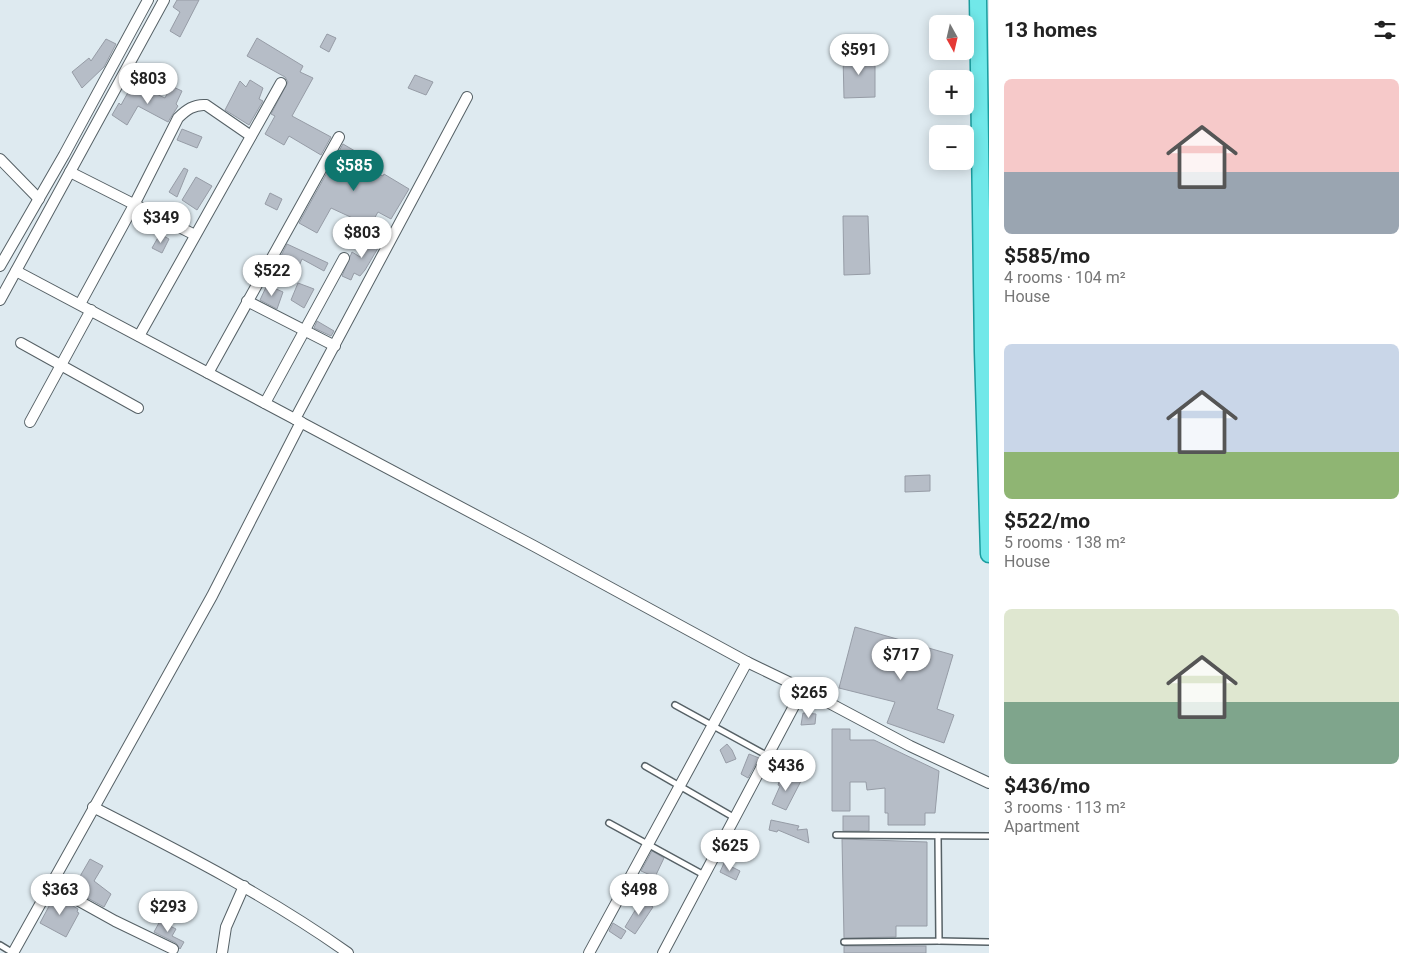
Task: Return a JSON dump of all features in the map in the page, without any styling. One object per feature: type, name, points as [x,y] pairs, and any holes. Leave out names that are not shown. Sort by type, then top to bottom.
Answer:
[{"type":"main road","points":[[978,0],[984,35],[989,554]]},
{"type":"street","points":[[0,300],[70,172],[74,150],[148,0]]},
{"type":"street","points":[[0,266],[39,199],[74,150],[164,0]]},
{"type":"street","points":[[139,336],[281,84]]},
{"type":"street","points":[[13,953],[52,886],[93,807],[229,564],[335,346],[467,97]]},
{"type":"street","points":[[80,304],[134,205],[178,118],[185,111],[200,104],[206,105],[251,136]]},
{"type":"street","points":[[208,374],[339,137]]},
{"type":"street","points":[[0,160],[39,199]]},
{"type":"street","points":[[70,172],[195,236]]},
{"type":"street","points":[[265,403],[344,258]]},
{"type":"street","points":[[16,271],[747,662],[803,689],[910,746],[989,783]]},
{"type":"street","points":[[247,301],[335,346]]},
{"type":"street","points":[[30,422],[91,310]]},
{"type":"street","points":[[21,343],[138,408]]},
{"type":"street","points":[[590,953],[747,662]]},
{"type":"street","points":[[663,953],[803,689]]},
{"type":"street","points":[[93,807],[244,886],[310,925],[348,953]]},
{"type":"street","points":[[52,886],[115,921],[172,949]]},
{"type":"street","points":[[222,953],[226,927],[244,886]]},
{"type":"lane","points":[[675,705],[768,756]]},
{"type":"lane","points":[[645,766],[735,818]]},
{"type":"lane","points":[[609,823],[704,875]]},
{"type":"lane","points":[[836,835],[989,836]]},
{"type":"lane","points":[[938,836],[939,941]]},
{"type":"lane","points":[[844,942],[989,942]]},
{"type":"lane","points":[[0,945],[13,953]]},
{"type":"building","points":[[177,0],[199,0],[180,37],[170,31],[180,12],[173,7]]},
{"type":"building","points":[[327,34],[336,38],[329,52],[320,47]]},
{"type":"building","points":[[257,38],[303,66],[300,72],[313,78],[292,116],[331,137],[321,155],[289,136],[284,145],[265,134],[275,116],[271,114],[288,82],[285,77],[247,56]]},
{"type":"building","points":[[106,39],[116,44],[104,67],[82,88],[72,72],[89,58],[91,61]]},
{"type":"building","points":[[875,55],[875,97],[844,98],[843,56]]},
{"type":"building","points":[[415,75],[433,82],[426,95],[408,88]]},
{"type":"building","points":[[250,80],[263,88],[259,99],[263,101],[249,125],[225,110],[240,81],[246,87]]},
{"type":"building","points":[[171,86],[182,91],[176,104],[178,106],[168,122],[138,106],[127,125],[112,115],[119,103],[121,105],[131,87],[152,98],[154,93],[165,98]]},
{"type":"building","points":[[182,129],[202,137],[197,148],[177,140]]},
{"type":"building","points":[[343,144],[372,161],[368,169],[383,176],[384,174],[409,189],[391,219],[378,212],[370,226],[331,208],[317,233],[299,223]]},
{"type":"building","points":[[184,168],[188,170],[177,197],[169,192]]},
{"type":"building","points":[[196,177],[212,186],[197,210],[182,200]]},
{"type":"building","points":[[270,193],[282,199],[277,210],[265,204]]},
{"type":"building","points":[[843,216],[868,216],[870,274],[844,275]]},
{"type":"building","points":[[375,233],[384,238],[365,270],[360,276],[354,273],[351,280],[342,276],[352,252],[360,257],[372,245],[368,240]]},
{"type":"building","points":[[160,234],[169,239],[162,253],[152,248]]},
{"type":"building","points":[[287,244],[328,263],[324,271],[302,259],[296,273],[277,264]]},
{"type":"building","points":[[298,283],[314,289],[304,308],[291,300]]},
{"type":"building","points":[[267,285],[283,292],[277,309],[260,300]]},
{"type":"building","points":[[317,321],[334,331],[331,336],[314,328]]},
{"type":"building","points":[[930,475],[930,491],[905,492],[905,476]]},
{"type":"building","points":[[855,627],[953,655],[937,709],[954,715],[944,743],[887,723],[895,702],[839,688]]},
{"type":"building","points":[[803,713],[816,714],[815,724],[801,725]]},
{"type":"building","points":[[832,729],[850,729],[850,740],[874,740],[939,771],[935,813],[925,813],[925,825],[888,825],[888,813],[885,813],[885,788],[867,790],[866,782],[850,782],[850,811],[832,811]]},
{"type":"building","points":[[727,744],[736,759],[726,763],[720,750]]},
{"type":"building","points":[[749,754],[759,758],[748,778],[741,774]]},
{"type":"building","points":[[782,774],[801,781],[786,810],[772,804],[780,786],[778,785]]},
{"type":"building","points":[[843,816],[869,816],[869,831],[843,831]]},
{"type":"building","points":[[771,820],[799,826],[797,830],[807,829],[809,843],[778,830],[777,832],[769,830]]},
{"type":"building","points":[[842,839],[927,842],[927,926],[896,926],[896,937],[844,938]]},
{"type":"building","points":[[652,851],[664,858],[655,877],[641,871]]},
{"type":"building","points":[[90,859],[103,866],[94,881],[111,894],[104,907],[60,883],[62,878],[75,885]]},
{"type":"building","points":[[724,863],[740,871],[736,880],[720,872]]},
{"type":"building","points":[[55,895],[78,909],[77,912],[79,913],[66,937],[40,923]]},
{"type":"building","points":[[642,899],[653,907],[635,934],[625,927]]},
{"type":"building","points":[[160,921],[176,929],[172,936],[184,942],[180,949],[176,943],[154,932]]},
{"type":"building","points":[[613,923],[626,931],[621,939],[609,931]]},
{"type":"building","points":[[844,946],[926,946],[926,953],[844,953]]}]
